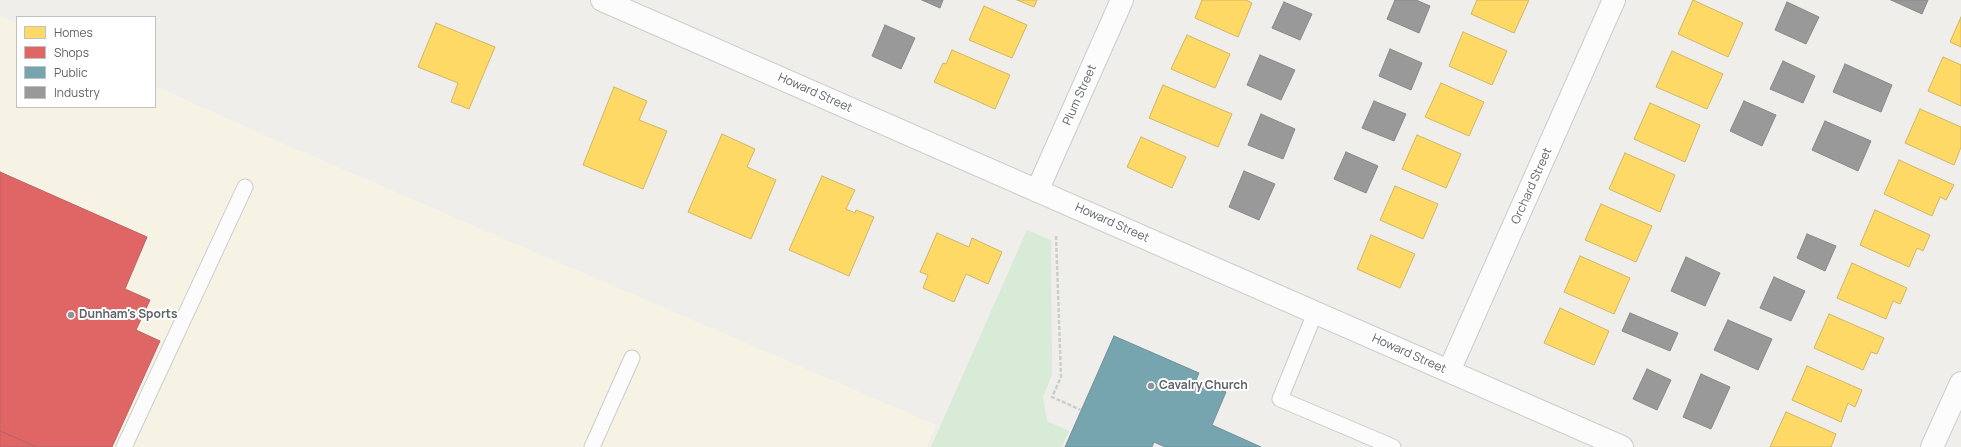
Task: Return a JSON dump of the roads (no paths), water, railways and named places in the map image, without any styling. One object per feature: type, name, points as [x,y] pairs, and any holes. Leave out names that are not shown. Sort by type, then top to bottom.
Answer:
[{"type":"street","name":"Howard Street","points":[[604,0],[1622,447]]},
{"type":"street","name":"Plum Street","points":[[1037,191],[1122,0]]},
{"type":"street","name":"Orchard Street","points":[[1449,371],[1614,0]]},
{"type":"street","points":[[1932,447],[1961,383]]},
{"type":"lane","points":[[124,447],[245,186]]},
{"type":"lane","points":[[1315,313],[1280,399],[1393,447]]},
{"type":"lane","points":[[592,447],[632,358]]},
{"type":"place","name":"Dunham's Sports","points":[[71,315]]},
{"type":"place","name":"Cavalry Church","points":[[1151,386]]}]
